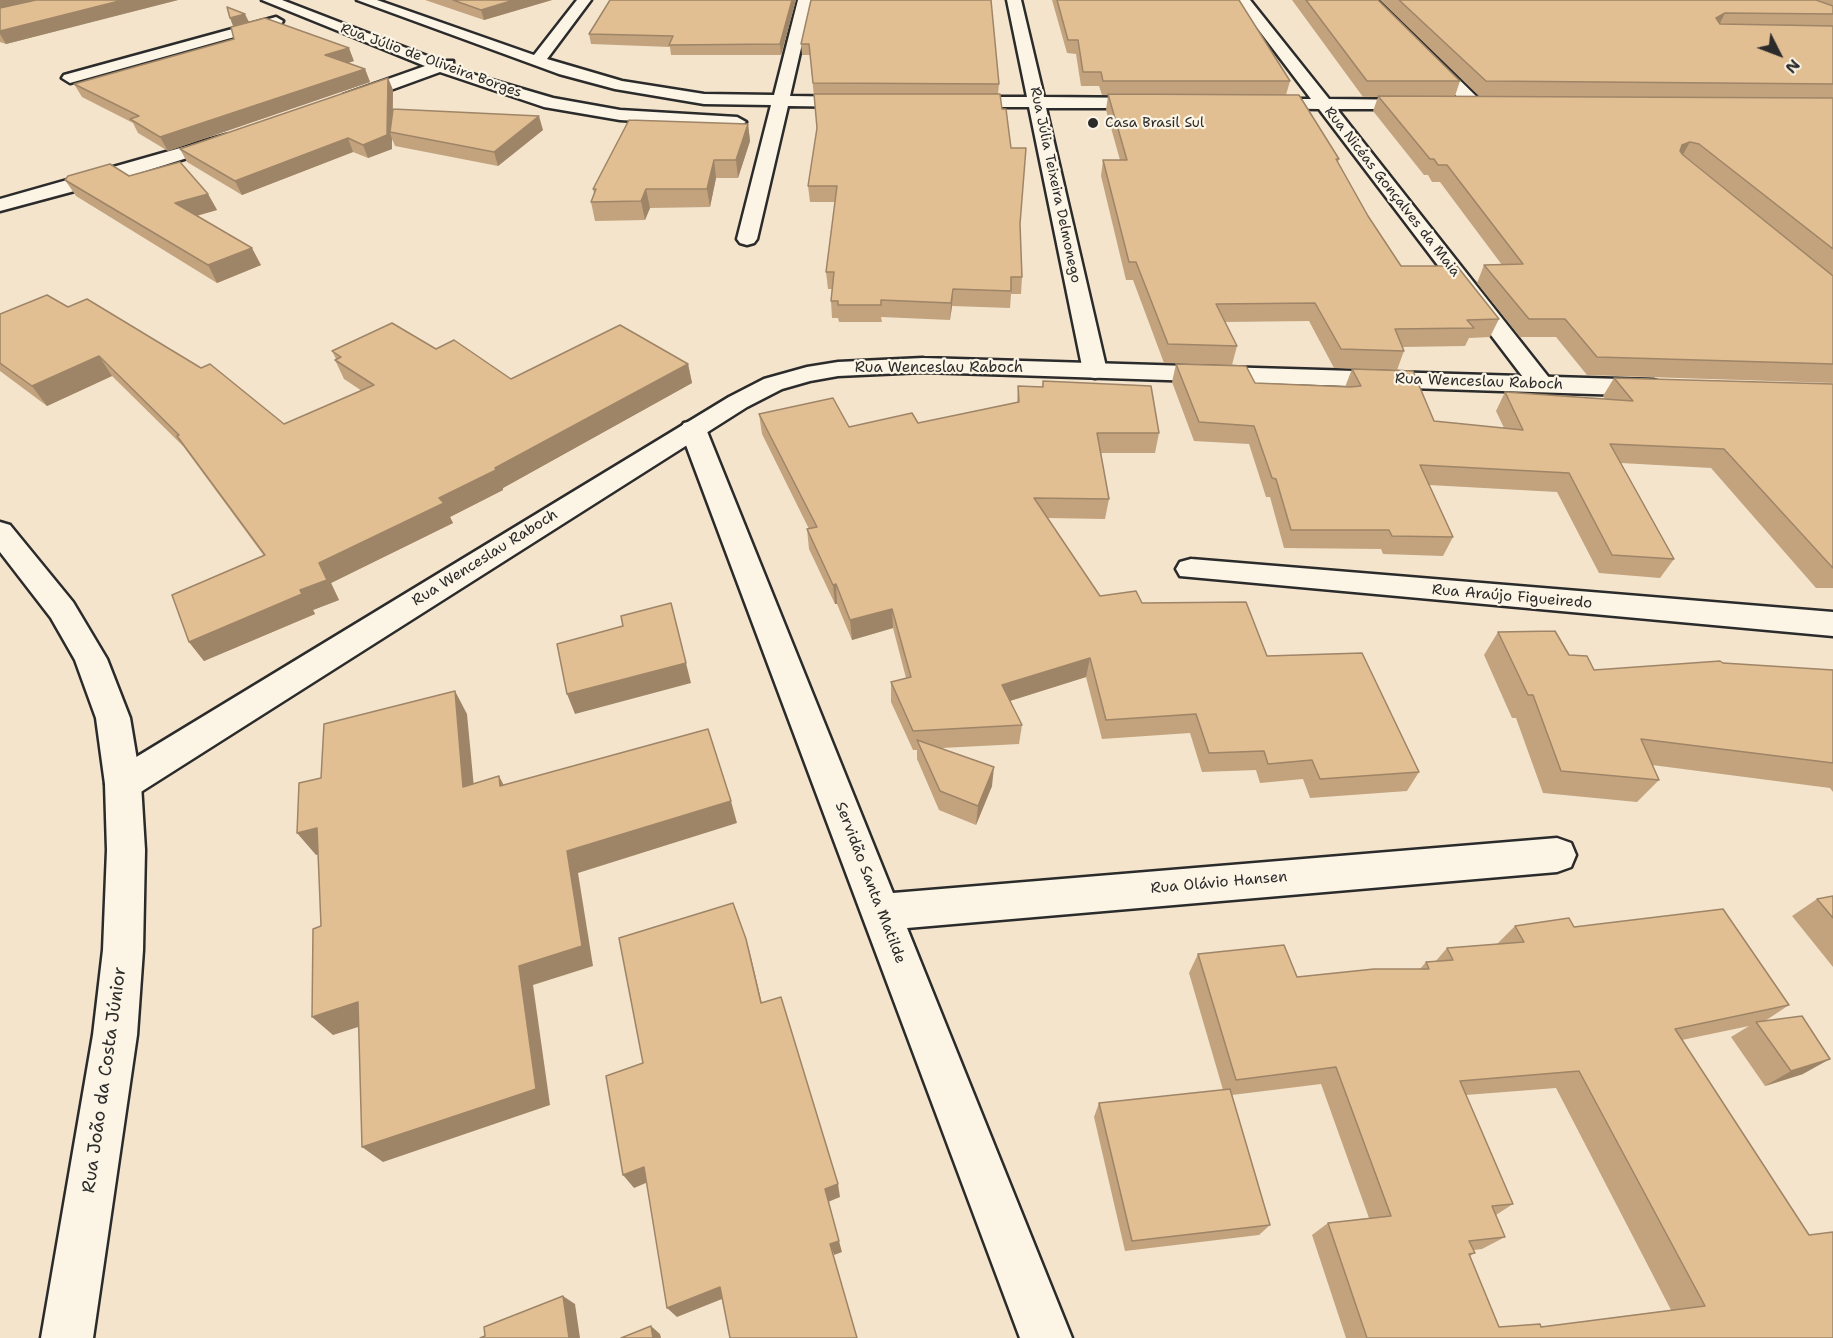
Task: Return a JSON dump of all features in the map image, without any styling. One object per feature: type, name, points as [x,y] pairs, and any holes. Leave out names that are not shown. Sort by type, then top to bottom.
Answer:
[{"type":"street","name":"Rua Júlio de Oliveira Borges","points":[[269,0],[502,89],[573,108],[667,119],[775,122]]},
{"type":"street","points":[[364,0],[589,79],[659,93],[715,99],[874,102]]},
{"type":"street","points":[[537,62],[584,0]]},
{"type":"street","points":[[747,239],[805,0]]},
{"type":"street","name":"Rua Júlia Teixeira Delmonego","points":[[1014,0],[1095,371]]},
{"type":"street","name":"Rua Nicéas Gonçalves da Maia","points":[[1243,0],[1540,384]]},
{"type":"street","points":[[1240,104],[1481,105],[1370,0]]},
{"type":"street","points":[[70,78],[304,14]]},
{"type":"street","points":[[332,105],[495,47]]},
{"type":"street","points":[[944,102],[1168,103]]},
{"type":"street","points":[[0,205],[116,174],[238,136]]},
{"type":"street","name":"Rua Wenceslau Raboch","points":[[123,784],[693,429],[773,384],[838,369],[923,365],[1681,389]]},
{"type":"street","name":"Servidão Santa Matilde","points":[[693,429],[1046,1338]]},
{"type":"street","name":"Rua João da Costa Júnior","points":[[0,532],[62,610],[91,659],[113,718],[123,784],[125,872],[115,1035],[67,1338]]},
{"type":"street","name":"Rua Araújo Figueiredo","points":[[1191,569],[1833,624]]},
{"type":"street","name":"Rua Olávio Hansen","points":[[881,912],[1557,855]]},
{"type":"building","points":[[36,0],[123,0],[0,31],[0,8]]},
{"type":"building","points":[[453,0],[514,0],[481,10]]},
{"type":"building","points":[[610,0],[792,0],[780,44],[669,45],[673,36],[589,34]]},
{"type":"building","points":[[811,0],[991,0],[999,84],[813,83],[809,44],[801,44]]},
{"type":"building","points":[[1057,0],[1239,0],[1290,81],[1103,81],[1101,72],[1083,72],[1078,40],[1068,40]]},
{"type":"building","points":[[1306,0],[1378,0],[1460,81],[1367,81]]},
{"type":"building","points":[[1399,0],[1816,0],[1833,6],[1833,14],[1725,13],[1716,18],[1720,24],[1833,26],[1833,84],[1486,81]]},
{"type":"building","points":[[227,7],[245,14],[230,18]]},
{"type":"building","points":[[265,18],[349,48],[325,55],[365,69],[160,137],[130,119],[139,116],[74,84],[234,39],[231,27]]},
{"type":"building","points":[[388,78],[387,135],[363,145],[348,138],[235,181],[180,149]]},
{"type":"building","points":[[814,94],[1000,94],[1002,109],[1006,109],[1011,148],[1026,148],[1020,224],[1022,277],[1011,277],[1011,291],[953,289],[951,303],[881,300],[881,305],[838,305],[838,301],[831,301],[834,272],[826,272],[837,186],[808,186],[817,128]]},
{"type":"building","points":[[1108,94],[1299,95],[1339,159],[1336,159],[1368,216],[1401,266],[1457,266],[1499,319],[1467,320],[1474,328],[1395,329],[1404,351],[1341,349],[1315,303],[1216,304],[1237,346],[1168,344],[1136,262],[1129,262],[1103,160],[1127,160]]},
{"type":"building","points":[[1378,96],[1833,98],[1833,249],[1699,144],[1690,142],[1682,145],[1680,151],[1833,276],[1833,364],[1597,357],[1565,319],[1529,319],[1484,265],[1523,264],[1447,165],[1438,165],[1434,159],[1430,159]]},
{"type":"building","points":[[393,109],[539,116],[494,152],[390,132]]},
{"type":"building","points":[[629,120],[748,124],[736,160],[714,160],[707,189],[646,189],[641,201],[591,202],[596,189],[593,189]]},
{"type":"building","points":[[180,162],[208,194],[175,203],[252,248],[208,265],[65,180],[68,176],[110,164],[129,176]]},
{"type":"building","points":[[47,295],[68,307],[87,299],[201,368],[210,364],[284,424],[374,385],[335,360],[341,357],[332,351],[392,323],[436,349],[454,340],[511,379],[620,325],[688,364],[495,468],[496,470],[439,498],[444,503],[319,563],[327,580],[300,590],[302,594],[189,642],[172,595],[265,555],[177,436],[179,435],[99,356],[32,386],[0,363],[0,314]]},
{"type":"building","points":[[1176,364],[1246,366],[1255,383],[1350,387],[1361,386],[1352,369],[1413,371],[1434,421],[1523,430],[1505,392],[1633,401],[1614,378],[1833,384],[1833,568],[1724,449],[1610,444],[1674,559],[1612,555],[1569,473],[1420,465],[1453,537],[1392,536],[1389,530],[1291,530],[1276,479],[1272,478],[1254,426],[1199,422]]},
{"type":"building","points":[[1043,381],[1151,386],[1159,433],[1097,433],[1109,499],[1034,498],[1100,596],[1136,591],[1142,603],[1246,602],[1267,656],[1362,653],[1419,772],[1320,779],[1312,760],[1268,764],[1264,751],[1209,753],[1196,714],[1106,720],[1090,658],[1002,685],[1022,725],[913,731],[891,682],[911,677],[892,609],[850,620],[836,584],[833,585],[807,529],[817,527],[759,414],[833,398],[849,427],[912,413],[918,423],[1019,402],[1018,386],[1043,387]]},
{"type":"building","points":[[671,603],[686,663],[567,694],[557,644],[623,626],[621,616]]},
{"type":"building","points":[[1555,631],[1569,655],[1587,656],[1594,670],[1720,661],[1833,670],[1833,763],[1641,739],[1659,780],[1561,771],[1533,695],[1528,695],[1498,632]]},
{"type":"building","points":[[455,691],[463,787],[499,776],[500,786],[708,729],[731,801],[567,851],[582,946],[519,966],[536,1089],[362,1147],[358,1002],[312,1017],[313,929],[321,926],[317,828],[297,833],[299,783],[321,778],[324,724]]},
{"type":"building","points":[[917,740],[994,767],[978,806],[940,791]]},
{"type":"building","points":[[1833,896],[1833,918],[1817,899]]},
{"type":"building","points":[[733,903],[746,939],[761,1003],[781,997],[838,1184],[825,1189],[839,1241],[830,1244],[857,1338],[730,1338],[720,1287],[667,1308],[644,1167],[623,1175],[606,1076],[643,1063],[619,938]]},
{"type":"building","points":[[1723,909],[1789,1005],[1675,1029],[1809,1235],[1833,1232],[1833,1338],[1367,1338],[1328,1223],[1391,1216],[1336,1067],[1236,1080],[1198,954],[1284,945],[1297,977],[1374,969],[1429,969],[1426,962],[1453,960],[1447,948],[1524,942],[1515,926],[1569,918],[1574,927]],"holes":[[[1579,1071],[1705,1306],[1541,1327],[1540,1324],[1499,1327],[1469,1254],[1475,1253],[1469,1241],[1505,1237],[1492,1206],[1513,1204],[1460,1081]]]},
{"type":"building","points":[[1802,1016],[1830,1059],[1791,1071],[1756,1022]]},
{"type":"building","points":[[1230,1089],[1270,1225],[1132,1241],[1099,1103]]},
{"type":"building","points":[[563,1296],[569,1338],[480,1338],[485,1336],[484,1327]]},
{"type":"building","points":[[651,1326],[653,1338],[621,1338]]},
{"type":"place","name":"Casa Brasil Sul","points":[[1093,123]]}]
